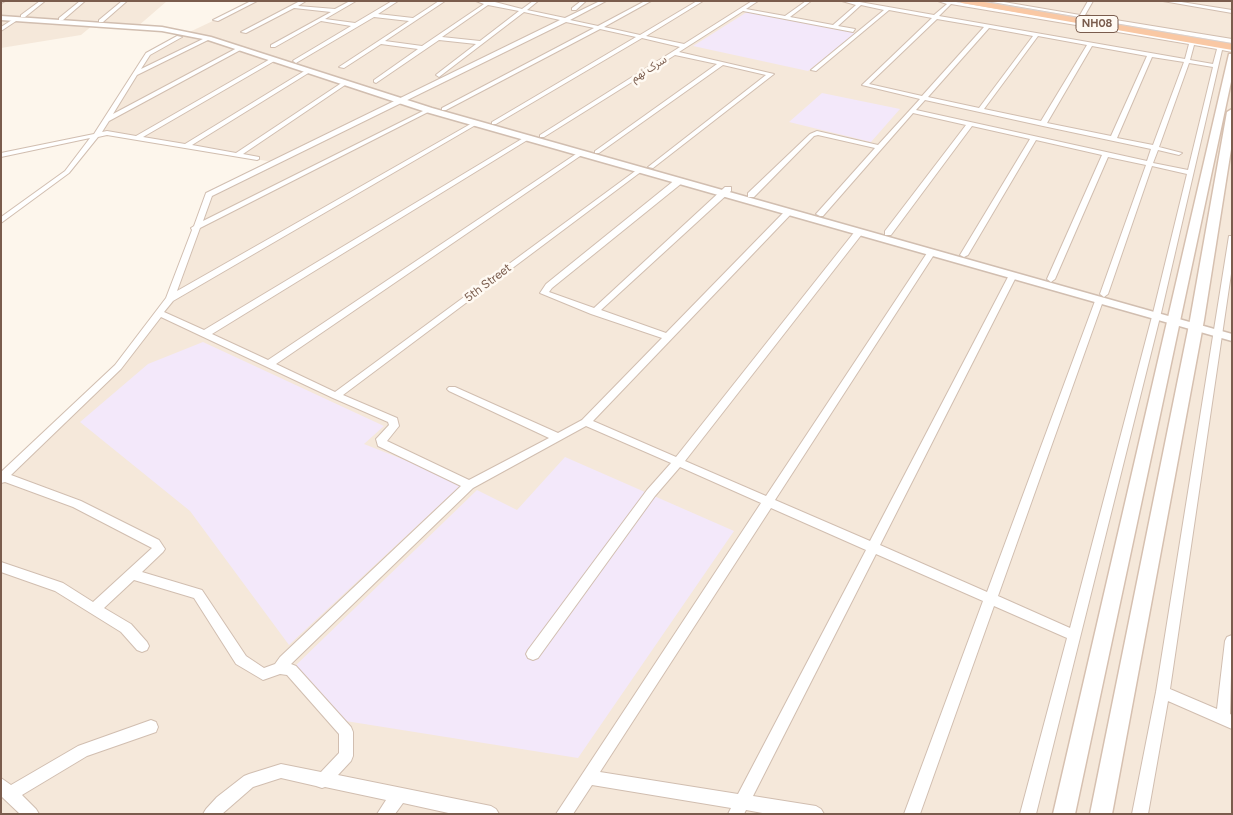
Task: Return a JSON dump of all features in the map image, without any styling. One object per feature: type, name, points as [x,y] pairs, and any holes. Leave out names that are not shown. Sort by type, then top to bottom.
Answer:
[{"type":"highway","name":"NH08","points":[[962,1],[1232,46]]},
{"type":"highway","name":"NH08","points":[[973,1],[1232,46]]},
{"type":"main road","points":[[1064,814],[1174,318],[1226,52]]},
{"type":"main road","points":[[1101,814],[1196,324],[1232,112]]},
{"type":"street","points":[[1,30],[43,1]]},
{"type":"street","points":[[61,18],[84,1]]},
{"type":"street","points":[[101,21],[125,1]]},
{"type":"street","points":[[216,20],[255,1]]},
{"type":"street","points":[[244,32],[304,1]]},
{"type":"street","points":[[272,46],[354,1]]},
{"type":"street","points":[[296,61],[396,1]]},
{"type":"street","points":[[342,67],[443,1]]},
{"type":"street","points":[[478,1],[685,46]]},
{"type":"street","points":[[439,75],[536,1]]},
{"type":"street","points":[[574,9],[584,1]]},
{"type":"street","points":[[94,609],[159,549],[155,543],[77,504],[2,478],[118,367],[160,313],[170,299],[195,228],[209,195],[604,1]]},
{"type":"street","points":[[444,109],[649,1]]},
{"type":"street","points":[[494,122],[701,1]]},
{"type":"street","name":"سرک نهم","points":[[542,136],[756,1]]},
{"type":"street","points":[[786,18],[809,1]]},
{"type":"street","points":[[844,1],[1215,66]]},
{"type":"street","points":[[940,1],[1192,44],[1226,52]]},
{"type":"street","points":[[988,1],[1082,16],[1232,46]]},
{"type":"street","points":[[1033,8],[1039,1]]},
{"type":"street","points":[[1082,16],[1092,1]]},
{"type":"street","points":[[1165,1],[1200,4],[1232,12]]},
{"type":"street","points":[[376,81],[488,2]]},
{"type":"street","points":[[950,3],[865,85],[1179,153]]},
{"type":"street","points":[[833,27],[860,4]]},
{"type":"street","points":[[294,7],[336,11]]},
{"type":"street","points":[[814,70],[888,9]]},
{"type":"street","points":[[743,10],[853,30]]},
{"type":"street","points":[[1,14],[20,18],[162,29],[209,38],[345,84],[494,122],[651,167],[789,212],[1012,276],[1196,324],[1217,330],[1232,338]]},
{"type":"street","points":[[373,15],[414,20]]},
{"type":"street","points":[[1,18],[61,18],[101,21],[196,30],[219,35],[403,99],[429,110],[679,181],[752,195],[1051,279],[1102,298]]},
{"type":"street","points":[[320,20],[357,25]]},
{"type":"street","points":[[820,214],[987,27]]},
{"type":"street","points":[[980,110],[1036,36]]},
{"type":"street","points":[[1,221],[67,172],[98,133],[148,54],[179,37]]},
{"type":"street","points":[[135,74],[209,38]]},
{"type":"street","points":[[438,38],[481,43]]},
{"type":"street","points":[[380,42],[422,48]]},
{"type":"street","points":[[912,814],[1188,62],[1192,44]]},
{"type":"street","points":[[1043,124],[1090,45]]},
{"type":"street","points":[[1028,814],[1191,173],[1215,66],[1232,46]]},
{"type":"street","points":[[105,120],[241,48]]},
{"type":"street","points":[[651,167],[771,74],[675,53]]},
{"type":"street","points":[[1113,139],[1150,56]]},
{"type":"street","points":[[137,138],[274,59]]},
{"type":"street","points":[[597,152],[722,63]]},
{"type":"street","points":[[186,146],[308,71]]},
{"type":"street","points":[[237,155],[345,84]]},
{"type":"street","points":[[195,228],[429,110]]},
{"type":"street","points":[[912,111],[1191,173]]},
{"type":"street","points":[[170,299],[476,123]]},
{"type":"street","points":[[888,234],[970,124]]},
{"type":"street","points":[[1,155],[98,133],[107,133],[257,158]]},
{"type":"street","points":[[752,195],[816,133],[880,147]]},
{"type":"street","points":[[205,334],[527,138]]},
{"type":"street","points":[[964,255],[1034,138]]},
{"type":"street","points":[[269,364],[581,152]]},
{"type":"street","points":[[1051,279],[1106,154]]},
{"type":"street","name":"5th Street","points":[[336,396],[640,170]]},
{"type":"street","points":[[668,337],[544,293],[549,286],[679,181]]},
{"type":"street","points":[[594,312],[726,191]]},
{"type":"street","points":[[280,668],[285,661],[469,485],[586,422],[789,212]]},
{"type":"street","points":[[533,654],[651,493],[678,462],[859,232]]},
{"type":"street","points":[[1140,814],[1163,692],[1232,238]]},
{"type":"street","points":[[564,814],[931,253]]},
{"type":"street","points":[[739,808],[1012,276]]},
{"type":"street","points":[[160,313],[336,396],[393,420],[394,426],[380,439],[382,443],[469,485]]},
{"type":"street","points":[[1217,330],[1232,330]]},
{"type":"street","points":[[452,389],[559,438]]},
{"type":"street","points":[[586,422],[1073,635]]},
{"type":"street","points":[[1,567],[59,588],[126,628],[142,646]]},
{"type":"street","points":[[132,574],[198,594],[240,660],[263,674],[280,668],[291,670],[346,732],[346,756],[322,781]]},
{"type":"street","points":[[1163,692],[1227,720],[1232,641]]},
{"type":"street","points":[[31,814],[6,789],[83,750],[151,727]]},
{"type":"street","points":[[211,814],[222,802],[248,781],[281,771],[322,781],[491,814]]},
{"type":"street","points":[[588,777],[739,808],[816,814]]},
{"type":"street","points":[[385,814],[399,796]]},
{"type":"shaded area","points":[[1,1],[167,1],[137,27],[93,25],[81,35],[1,48]]},
{"type":"shaded area","points":[[255,1],[1232,1],[1232,814],[1,814],[1,479],[118,367],[165,305],[207,198],[273,162],[98,133],[148,54]]},
{"type":"shaded area","points":[[747,12],[855,33],[808,71],[693,46]]},
{"type":"shaded area","points":[[822,93],[900,109],[871,142],[789,122]]},
{"type":"shaded area","points":[[203,342],[384,426],[364,444],[463,483],[289,645],[190,511],[80,422],[148,364]]},
{"type":"shaded area","points":[[565,457],[734,531],[578,758],[333,719],[294,667],[477,490],[517,510]]}]
